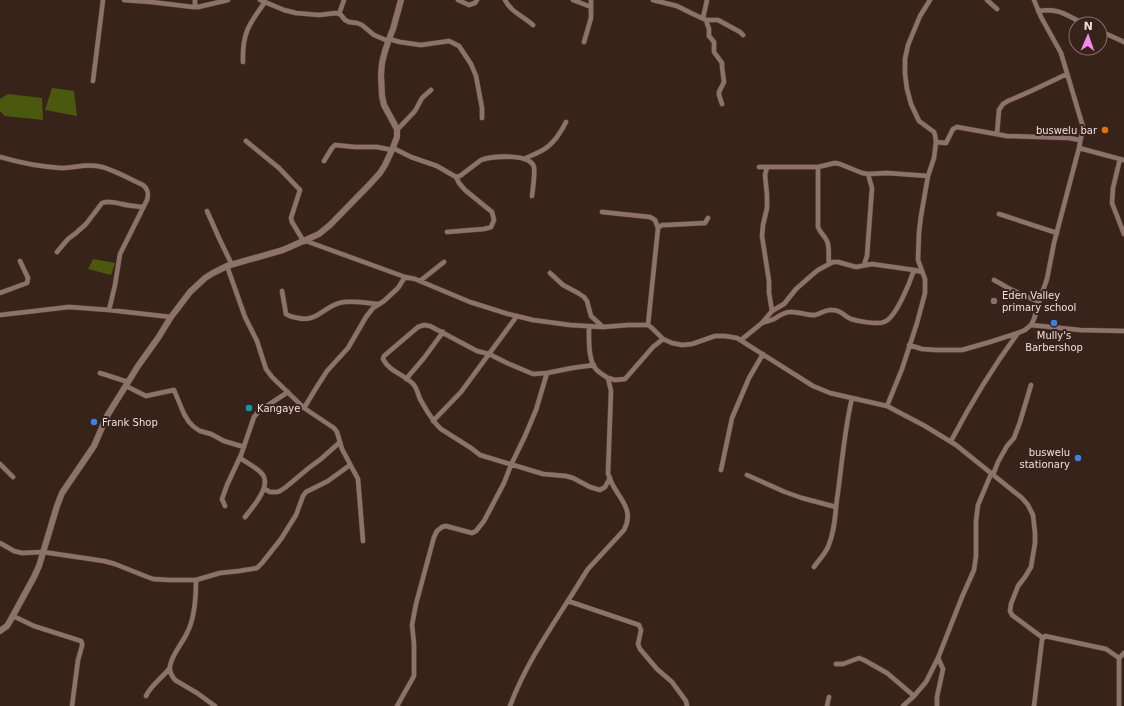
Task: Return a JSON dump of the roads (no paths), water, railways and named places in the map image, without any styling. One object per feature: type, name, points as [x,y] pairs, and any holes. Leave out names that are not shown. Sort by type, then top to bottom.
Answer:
[{"type":"street","points":[[93,81],[103,0]]},
{"type":"street","points":[[124,0],[185,7],[196,7],[228,0]]},
{"type":"street","points":[[195,0],[196,7]]},
{"type":"street","points":[[260,0],[284,10],[296,13],[319,15],[332,13],[339,14],[345,20],[362,25],[374,35],[388,40],[421,45],[449,41],[459,46],[471,64],[476,76],[482,108],[482,118]]},
{"type":"street","points":[[339,14],[344,0]]},
{"type":"street","points":[[0,631],[7,626],[34,577],[56,506],[62,493],[94,446],[107,416],[138,366],[190,292],[205,278],[230,265],[283,250],[319,234],[330,225],[370,184],[385,165],[397,137],[397,130],[384,105],[381,75],[382,63],[401,0]]},
{"type":"street","points":[[458,0],[469,5],[477,0]]},
{"type":"street","points":[[505,0],[509,7],[533,25]]},
{"type":"street","points":[[573,0],[591,7]]},
{"type":"street","points":[[584,42],[592,18],[591,0]]},
{"type":"street","points":[[653,0],[677,6],[705,19],[718,20],[743,35]]},
{"type":"street","points":[[707,0],[705,19],[709,29],[709,36],[714,42],[714,52],[722,63],[724,82],[719,92],[722,104]]},
{"type":"street","points":[[887,406],[900,376],[925,293],[925,279],[918,260],[919,232],[928,176],[934,158],[936,142],[934,132],[919,121],[911,104],[905,74],[905,59],[908,45],[920,16],[930,0]]},
{"type":"street","points":[[987,0],[997,9]]},
{"type":"street","points":[[909,345],[922,349],[962,350],[1025,330],[1031,325],[1034,319],[1047,280],[1054,242],[1079,148],[1082,124],[1059,48],[1038,11],[1034,0]]},
{"type":"street","points":[[243,62],[245,35],[252,20],[265,2]]},
{"type":"street","points":[[1038,11],[1048,9],[1056,10],[1069,16]]},
{"type":"street","points":[[1108,35],[1124,42]]},
{"type":"street","points":[[996,134],[999,110],[1003,104],[1067,74]]},
{"type":"street","points":[[397,130],[415,111],[422,98],[431,90]]},
{"type":"street","points":[[524,159],[538,153],[552,144],[566,122]]},
{"type":"street","points":[[936,142],[946,143],[953,129],[957,127],[1007,136],[1069,138],[1080,140]]},
{"type":"street","points":[[246,141],[279,168],[300,190],[291,218],[292,222],[305,241],[405,277],[416,279],[470,302],[533,320],[570,325],[603,327],[628,325],[648,326],[652,328],[662,339],[682,345],[692,344],[715,336],[737,338],[813,386],[830,393],[887,406],[951,441],[1022,498],[1028,505],[1033,515],[1035,533],[1033,558],[1030,567],[1018,586],[1010,611],[1012,615],[1043,638]]},
{"type":"street","points":[[324,161],[332,148],[336,145],[392,149],[437,166],[456,177],[465,190],[492,212],[494,220],[491,227],[484,229],[447,232]]},
{"type":"street","points":[[1079,148],[1122,160],[1113,188],[1112,203],[1124,234]]},
{"type":"street","points":[[0,157],[62,168],[97,166],[106,168],[147,188],[148,196],[120,254],[109,310]]},
{"type":"street","points":[[456,177],[460,176],[485,158],[507,157],[524,159],[530,161],[534,166],[532,196]]},
{"type":"street","points":[[759,167],[818,168],[835,163],[868,174],[887,173],[928,176]]},
{"type":"street","points":[[767,168],[765,175],[768,208],[763,225],[762,236],[770,281],[769,293],[772,311]]},
{"type":"street","points":[[818,168],[818,227],[827,240],[829,264]]},
{"type":"street","points":[[864,265],[867,256],[872,188],[868,174]]},
{"type":"street","points":[[57,252],[68,239],[86,224],[102,203],[112,201],[124,205],[143,207]]},
{"type":"street","points":[[208,211],[230,265],[245,317],[257,341],[266,369],[304,408],[334,428],[337,432],[342,449],[358,479],[363,541]]},
{"type":"street","points":[[602,212],[650,217],[655,220],[658,228],[648,326]]},
{"type":"street","points":[[999,214],[1057,232]]},
{"type":"street","points":[[658,228],[662,225],[705,223],[708,218]]},
{"type":"street","points":[[867,256],[872,264]]},
{"type":"street","points":[[0,294],[27,282],[28,278],[20,261]]},
{"type":"street","points":[[420,281],[444,262]]},
{"type":"street","points":[[741,340],[762,322],[772,311],[784,304],[796,289],[812,275],[833,262],[856,267],[872,264],[922,272]]},
{"type":"street","points":[[762,322],[790,312],[804,312],[812,315],[825,310],[833,310],[842,312],[846,317],[869,322],[883,323],[903,299],[910,284],[914,270]]},
{"type":"street","points":[[550,273],[563,285],[584,297],[591,316],[603,327]]},
{"type":"street","points":[[304,408],[327,371],[348,348],[366,317],[373,308],[398,288],[405,277]]},
{"type":"street","points":[[994,280],[1039,302]]},
{"type":"street","points":[[282,291],[286,314],[301,319],[313,318],[337,303],[378,304]]},
{"type":"street","points":[[0,315],[69,307],[171,317]]},
{"type":"street","points":[[433,421],[461,392],[517,316]]},
{"type":"street","points":[[594,366],[533,374],[507,364],[489,354],[477,351],[444,332],[424,325],[418,327],[384,356],[382,360],[398,374],[413,383],[433,421],[441,429],[480,455],[543,474],[573,478],[590,487],[600,490],[605,487],[610,478]]},
{"type":"street","points":[[1031,325],[1080,330],[1124,331]]},
{"type":"street","points":[[589,326],[589,346],[594,366],[596,370],[608,378],[615,380],[624,379],[662,339]]},
{"type":"street","points":[[406,378],[444,332]]},
{"type":"street","points":[[951,441],[968,408],[1018,333]]},
{"type":"street","points":[[721,470],[732,418],[749,378],[763,354]]},
{"type":"street","points":[[100,373],[127,384],[146,396],[174,390],[184,414],[194,427],[200,431],[212,434],[224,441],[244,447]]},
{"type":"street","points":[[396,706],[414,676],[414,644],[412,625],[416,604],[437,530],[446,526],[472,533],[476,531],[484,521],[504,483],[525,436],[536,410],[547,373]]},
{"type":"street","points":[[510,706],[514,693],[538,648],[588,569],[624,530],[627,523],[628,518],[625,504],[608,473],[611,391],[608,378]]},
{"type":"street","points":[[904,706],[926,682],[938,658],[974,570],[978,505],[998,462],[1007,446],[1014,438],[1031,385]]},
{"type":"street","points":[[224,506],[222,499],[240,458],[254,417],[259,411],[288,392]]},
{"type":"street","points":[[814,567],[827,549],[833,534],[847,418],[852,398]]},
{"type":"street","points":[[264,489],[270,492],[280,491],[340,442]]},
{"type":"street","points":[[240,458],[262,473],[266,481],[264,489],[246,517]]},
{"type":"street","points":[[0,464],[13,476]]},
{"type":"street","points":[[0,543],[14,552],[43,552],[104,561],[153,579],[183,581],[196,580],[220,573],[257,568],[281,539],[296,515],[306,492],[328,481],[350,465]]},
{"type":"street","points":[[747,476],[802,498],[836,507]]},
{"type":"street","points":[[146,696],[151,687],[161,679],[169,669],[171,661],[188,632],[195,602],[196,580]]},
{"type":"street","points":[[568,601],[639,625],[641,630],[638,644],[640,649],[657,669],[672,682],[684,697],[687,706]]},
{"type":"street","points":[[13,616],[34,626],[81,641],[82,646],[78,660],[72,706]]},
{"type":"street","points":[[1043,638],[1047,636],[1106,649],[1120,658]]},
{"type":"street","points":[[1034,706],[1043,638]]},
{"type":"street","points":[[1119,706],[1121,697],[1120,658],[1124,653]]},
{"type":"street","points":[[836,664],[843,664],[859,658],[864,660],[887,673],[914,696]]},
{"type":"street","points":[[937,706],[937,697],[943,669],[938,658]]},
{"type":"street","points":[[169,669],[175,680],[215,706]]},
{"type":"street","points":[[827,706],[829,697]]},
{"type":"place","name":"buswelu bar","points":[[1105,130]]},
{"type":"place","name":"Eden Valley primary school","points":[[994,301]]},
{"type":"place","name":"Mully's Barbershop","points":[[1054,323]]},
{"type":"place","name":"Kangaye","points":[[249,408]]},
{"type":"place","name":"Frank Shop","points":[[94,422]]},
{"type":"place","name":"buswelu stationary","points":[[1078,458]]}]
